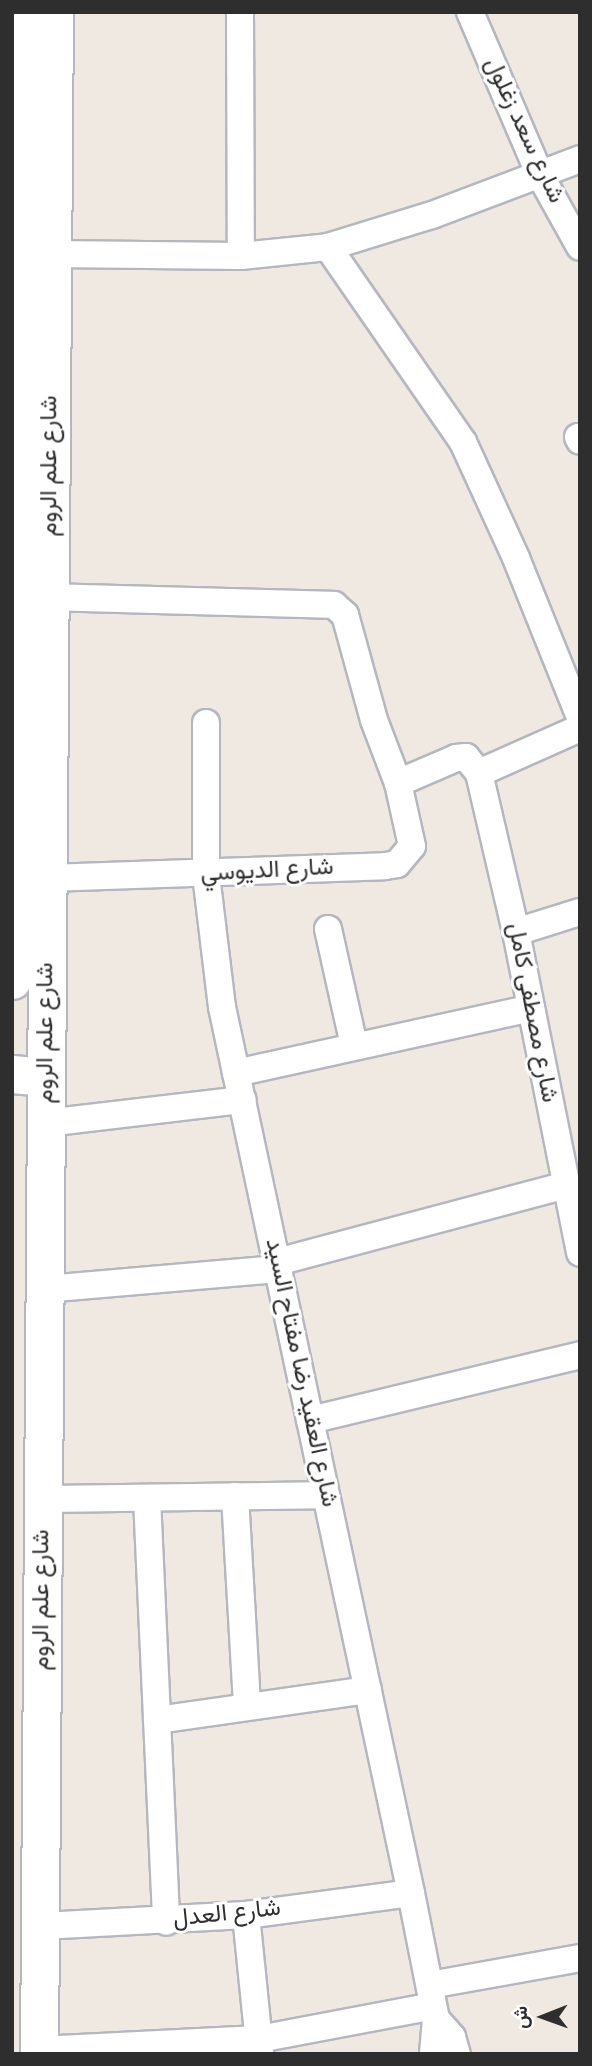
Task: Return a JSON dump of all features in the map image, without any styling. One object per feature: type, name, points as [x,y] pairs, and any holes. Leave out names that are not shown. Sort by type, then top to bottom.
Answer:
[{"type":"street","points":[[240,12],[241,256]]},
{"type":"street","name":"شارع سعد زغلول","points":[[480,16],[540,175],[580,247]]},
{"type":"street","points":[[17,22],[54,23]]},
{"type":"street","name":"شارع علم الروم","points":[[12,980],[17,22]]},
{"type":"street","name":"شارع علم الروم","points":[[39,2052],[46,1123],[29,1076],[48,878],[54,23]]},
{"type":"street","points":[[52,254],[241,256],[328,247],[580,159]]},
{"type":"street","points":[[50,597],[334,605],[345,615],[374,720],[398,783],[456,758],[466,757],[479,773],[577,731],[516,558],[463,442],[328,247]]},
{"type":"street","name":"شارع العقيد رضا مفتاح السيد","points":[[206,723],[206,875],[220,994],[411,1893],[433,2003],[433,2054]]},
{"type":"street","name":"شارع مصطفى كامل","points":[[479,773],[516,932],[572,1201],[580,1253]]},
{"type":"street","name":"شارع الديوسي","points":[[48,878],[206,875],[397,864],[412,846],[398,783]]},
{"type":"street","points":[[516,932],[580,912]]},
{"type":"street","points":[[328,929],[355,1045]]},
{"type":"street","points":[[236,1073],[531,1008]]},
{"type":"street","points":[[46,1123],[243,1100]]},
{"type":"street","points":[[45,1289],[278,1266],[572,1201]]},
{"type":"street","points":[[310,1420],[580,1355]]},
{"type":"street","points":[[43,1499],[325,1495]]},
{"type":"street","points":[[235,1496],[247,1707]]},
{"type":"street","points":[[147,1498],[166,1922]]},
{"type":"street","points":[[157,1720],[368,1690]]},
{"type":"street","name":"شارع العدل","points":[[41,1926],[166,1922],[246,1915],[411,1893]]},
{"type":"street","points":[[246,1915],[259,2047]]},
{"type":"street","points":[[39,2052],[259,2047],[433,2003],[580,1958]]},
{"type":"street","name":"شارع العقيد رضا مفتاح السيد","points":[[433,2003],[452,2037],[457,2054]]}]
